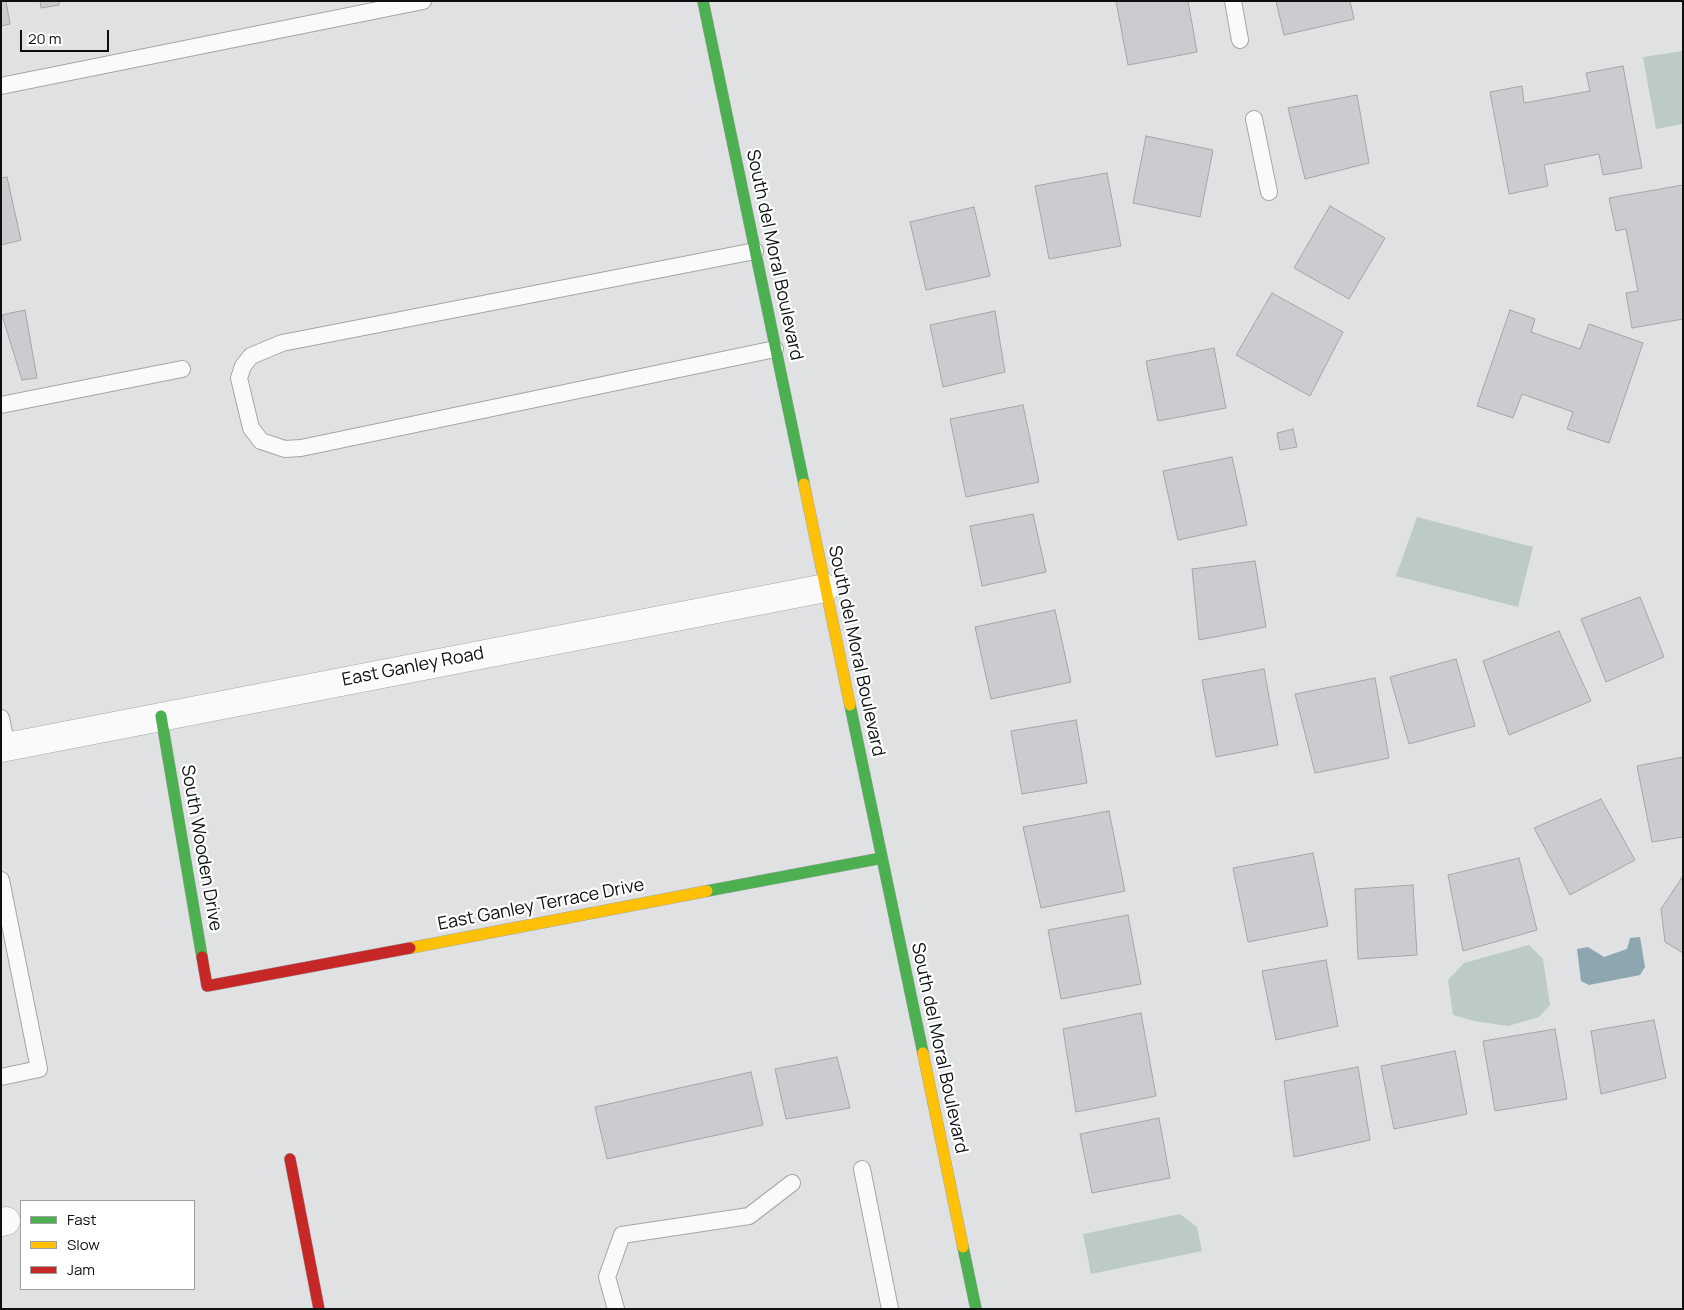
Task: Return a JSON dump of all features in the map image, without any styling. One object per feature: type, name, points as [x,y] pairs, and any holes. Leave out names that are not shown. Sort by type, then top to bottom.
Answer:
[{"type":"street","name":"South del Moral Boulevard","points":[[702,1],[976,1309]]},
{"type":"street","name":"East Ganley Road","points":[[4,747],[825,588]]},
{"type":"street","name":"South Wooden Drive","points":[[161,716],[207,986]]},
{"type":"street","name":"East Ganley Terrace Drive","points":[[207,986],[882,858]]},
{"type":"street","points":[[290,1159],[319,1309]]},
{"type":"lane","points":[[1,86],[422,1]]},
{"type":"lane","points":[[1233,1],[1240,40]]},
{"type":"lane","points":[[1254,119],[1269,192]]},
{"type":"lane","points":[[755,251],[282,343],[251,356],[243,366],[239,378],[251,428],[261,441],[285,449],[301,448],[775,349]]},
{"type":"lane","points":[[1,405],[182,369]]},
{"type":"lane","points":[[1,718],[4,747]]},
{"type":"lane","points":[[1,880],[3,901],[38,1069],[1,1077]]},
{"type":"lane","points":[[862,1169],[890,1309]]},
{"type":"lane","points":[[616,1309],[606,1276],[622,1235],[749,1216],[792,1183]]},
{"type":"shaded area","points":[[1683,51],[1683,124],[1656,129],[1643,57]]},
{"type":"shaded area","points":[[1417,517],[1533,547],[1518,607],[1396,576]]},
{"type":"shaded area","points":[[1529,945],[1543,959],[1550,1005],[1539,1017],[1508,1026],[1474,1021],[1453,1015],[1448,980],[1464,963]]},
{"type":"shaded area","points":[[1180,1214],[1197,1227],[1202,1251],[1091,1274],[1083,1234]]},
{"type":"water","points":[[1640,937],[1645,967],[1640,975],[1589,985],[1581,981],[1577,949],[1588,947],[1604,957],[1627,949],[1630,938]]},
{"type":"building","points":[[1,1],[6,1],[10,24],[1,26]]},
{"type":"building","points":[[40,1],[59,1],[59,5],[41,8]]},
{"type":"building","points":[[1116,1],[1188,1],[1197,52],[1128,65]]},
{"type":"building","points":[[1276,1],[1350,1],[1354,19],[1284,35]]},
{"type":"building","points":[[1623,66],[1642,168],[1603,175],[1599,154],[1544,165],[1548,186],[1509,194],[1490,92],[1522,86],[1524,103],[1590,91],[1586,73]]},
{"type":"building","points":[[1357,95],[1369,163],[1305,179],[1288,108]]},
{"type":"building","points":[[1146,136],[1213,150],[1200,217],[1133,203]]},
{"type":"building","points":[[1107,173],[1121,246],[1049,259],[1035,186]]},
{"type":"building","points":[[7,177],[21,240],[1,245],[1,178]]},
{"type":"building","points":[[1683,185],[1683,319],[1632,328],[1626,293],[1638,291],[1626,229],[1616,231],[1609,198]]},
{"type":"building","points":[[1330,206],[1385,238],[1349,299],[1294,268]]},
{"type":"building","points":[[974,207],[990,276],[926,290],[910,222]]},
{"type":"building","points":[[1272,293],[1343,332],[1310,396],[1236,355]]},
{"type":"building","points":[[25,310],[37,378],[22,380],[2,315]]},
{"type":"building","points":[[1510,310],[1535,319],[1531,332],[1580,349],[1589,324],[1643,343],[1609,443],[1567,429],[1573,412],[1522,394],[1513,418],[1477,406]]},
{"type":"building","points":[[995,311],[1005,372],[943,387],[930,325]]},
{"type":"building","points":[[1214,348],[1226,408],[1158,421],[1146,361]]},
{"type":"building","points":[[1023,405],[1039,482],[966,497],[950,419]]},
{"type":"building","points":[[1293,429],[1297,447],[1280,450],[1277,433]]},
{"type":"building","points":[[1232,457],[1247,525],[1178,540],[1163,471]]},
{"type":"building","points":[[1033,514],[1046,572],[982,586],[970,526]]},
{"type":"building","points":[[1255,561],[1266,627],[1199,640],[1192,569]]},
{"type":"building","points":[[1640,597],[1664,657],[1606,682],[1581,619]]},
{"type":"building","points":[[1055,610],[1071,682],[991,699],[975,627]]},
{"type":"building","points":[[1559,631],[1591,701],[1509,735],[1483,661]]},
{"type":"building","points":[[1456,659],[1475,726],[1409,744],[1390,677]]},
{"type":"building","points":[[1264,669],[1278,745],[1216,757],[1202,680]]},
{"type":"building","points":[[1375,678],[1389,758],[1315,773],[1295,694]]},
{"type":"building","points":[[1076,720],[1087,783],[1022,794],[1011,731]]},
{"type":"building","points":[[1683,757],[1683,837],[1652,842],[1637,766]]},
{"type":"building","points":[[1601,799],[1635,860],[1570,895],[1534,828]]},
{"type":"building","points":[[1109,811],[1125,891],[1041,908],[1023,827]]},
{"type":"building","points":[[1313,853],[1328,926],[1248,942],[1233,868]]},
{"type":"building","points":[[1519,858],[1537,930],[1463,951],[1448,875]]},
{"type":"building","points":[[1683,876],[1683,953],[1665,942],[1661,909]]},
{"type":"building","points":[[1413,885],[1417,955],[1358,959],[1355,889]]},
{"type":"building","points":[[1128,915],[1141,984],[1061,999],[1048,930]]},
{"type":"building","points":[[1326,960],[1338,1026],[1276,1040],[1262,971]]},
{"type":"building","points":[[1141,1013],[1156,1096],[1076,1112],[1063,1029]]},
{"type":"building","points":[[1654,1020],[1666,1078],[1601,1094],[1591,1031]]},
{"type":"building","points":[[1555,1029],[1567,1099],[1495,1111],[1483,1041]]},
{"type":"building","points":[[1455,1051],[1467,1114],[1394,1129],[1381,1066]]},
{"type":"building","points":[[837,1057],[850,1108],[786,1119],[775,1069]]},
{"type":"building","points":[[1358,1067],[1370,1140],[1294,1157],[1284,1081]]},
{"type":"building","points":[[751,1072],[763,1125],[607,1159],[595,1107]]},
{"type":"building","points":[[1159,1118],[1170,1178],[1092,1193],[1080,1134]]},
{"type":"traffic: fast","points":[[703,1],[804,484]]},
{"type":"traffic: fast","points":[[850,705],[923,1053]]},
{"type":"traffic: fast","points":[[161,716],[202,957]]},
{"type":"traffic: fast","points":[[707,891],[882,858]]},
{"type":"traffic: fast","points":[[963,1247],[976,1309]]},
{"type":"traffic: slow","points":[[804,484],[850,705]]},
{"type":"traffic: slow","points":[[410,948],[707,891]]},
{"type":"traffic: slow","points":[[923,1053],[963,1247]]},
{"type":"traffic: jam","points":[[202,957],[207,986],[410,948]]},
{"type":"traffic: jam","points":[[290,1159],[319,1309]]}]
